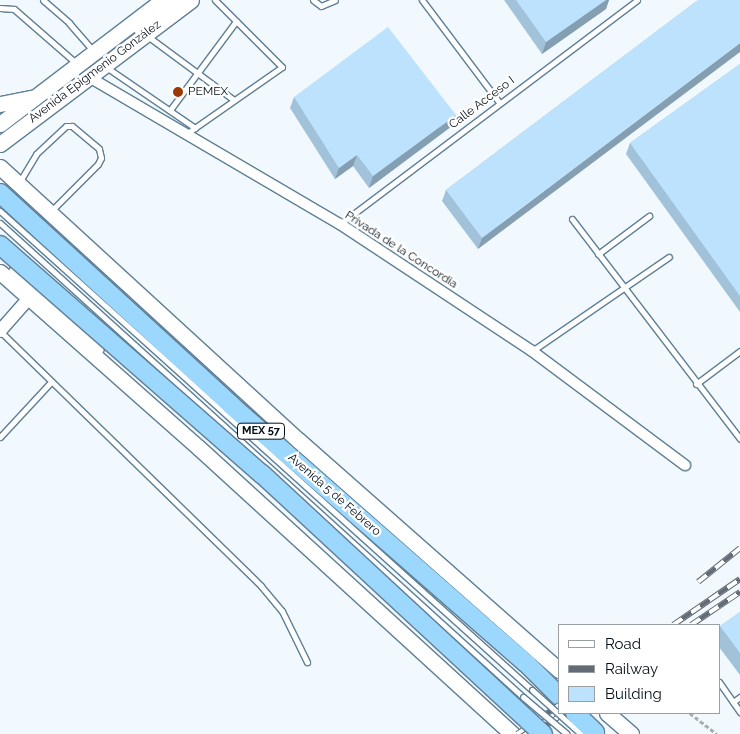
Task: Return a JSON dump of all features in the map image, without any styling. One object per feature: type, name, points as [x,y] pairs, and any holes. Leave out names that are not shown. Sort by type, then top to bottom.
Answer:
[{"type":"highway","name":"Avenida 5 de Febrero","points":[[0,193],[231,405],[518,657],[558,695]]},
{"type":"highway","name":"MEX 57","points":[[0,244],[262,474],[543,734]]},
{"type":"highway","points":[[576,714],[591,733]]},
{"type":"main road","name":"Avenida Epigmenio González","points":[[2,142],[191,0]]},
{"type":"main road","name":"Avenida Epigmenio González","points":[[0,124],[35,104],[78,64],[155,2]]},
{"type":"main road","points":[[0,104],[35,104]]},
{"type":"main road","name":"Avenida 5 de Febrero","points":[[0,167],[298,440],[558,669]]},
{"type":"main road","points":[[0,272],[199,448],[512,734]]},
{"type":"main road","points":[[612,716],[631,734]]},
{"type":"street","points":[[35,104],[178,0]]},
{"type":"street","name":"Privada de la Concordia","points":[[89,77],[340,224],[532,351],[685,465]]},
{"type":"street","points":[[16,272],[199,448]]},
{"type":"street","points":[[0,331],[29,298]]},
{"type":"lane","points":[[43,0],[70,23],[95,52]]},
{"type":"lane","points":[[185,134],[282,67],[216,0]]},
{"type":"lane","points":[[313,0],[321,6],[334,0]]},
{"type":"lane","points":[[422,0],[499,102]]},
{"type":"lane","name":"Calle Acceso I","points":[[340,224],[499,102],[637,0]]},
{"type":"lane","points":[[0,8],[14,9],[78,64]]},
{"type":"lane","points":[[170,110],[236,21]]},
{"type":"lane","points":[[145,34],[234,100]]},
{"type":"lane","points":[[104,65],[195,128]]},
{"type":"lane","points":[[18,184],[36,154],[66,126],[72,126],[99,149],[101,158],[98,164],[50,213]]},
{"type":"lane","points":[[0,211],[532,690],[558,709]]},
{"type":"lane","points":[[598,254],[649,216]]},
{"type":"lane","points":[[572,219],[696,384],[740,439]]},
{"type":"lane","points":[[0,223],[523,697],[567,734]]},
{"type":"lane","points":[[532,351],[669,258]]},
{"type":"lane","points":[[0,331],[260,586],[282,611],[307,662]]},
{"type":"lane","points":[[696,384],[740,351]]},
{"type":"lane","points":[[0,437],[51,382]]},
{"type":"lane","points":[[720,683],[740,712]]},
{"type":"lane","points":[[733,702],[740,697]]},
{"type":"lane","points":[[565,714],[591,733]]},
{"type":"path","points":[[691,714],[717,734]]},
{"type":"building","points":[[516,0],[606,0],[546,42]]},
{"type":"building","points":[[698,0],[740,0],[740,43],[482,238],[446,190]]},
{"type":"building","points":[[388,27],[456,115],[373,176],[357,155],[339,168],[294,97]]},
{"type":"building","points":[[740,64],[740,296],[630,143]]},
{"type":"building","points":[[740,612],[740,653],[720,626]]},
{"type":"railway","points":[[698,582],[740,548]]},
{"type":"railway","points":[[674,624],[740,579]]},
{"type":"railway","points":[[692,624],[740,592]]},
{"type":"railway","points":[[517,734],[558,706]]},
{"type":"railway","points":[[534,734],[563,714]]},
{"type":"place","name":"PEMEX","points":[[178,92]]}]
